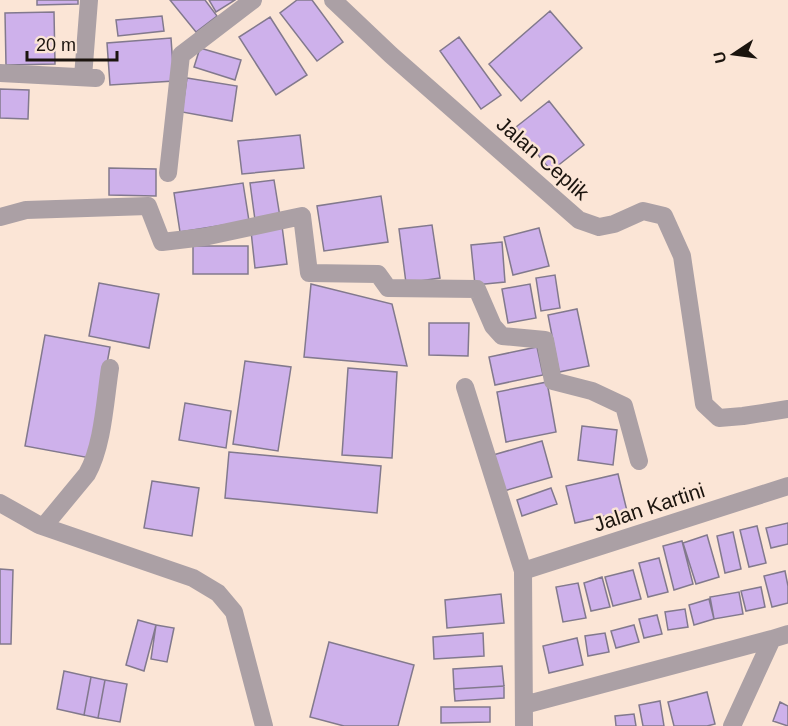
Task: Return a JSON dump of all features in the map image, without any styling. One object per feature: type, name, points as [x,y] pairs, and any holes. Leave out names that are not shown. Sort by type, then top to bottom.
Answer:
[{"type":"street","points":[[0,73],[90,77],[89,0]]},
{"type":"street","points":[[168,173],[181,55],[254,0]]},
{"type":"street","name":"Jalan Ceplik","points":[[333,0],[579,220],[599,227],[614,224],[643,211],[664,216],[682,256],[704,404],[719,418],[788,409]]},
{"type":"street","points":[[0,217],[27,210],[148,206],[162,242],[204,237],[302,216],[309,273],[378,274],[388,288],[477,289],[493,326],[502,336],[545,340],[553,381],[592,391],[624,406],[639,461]]},
{"type":"street","points":[[44,526],[92,465],[98,450],[110,368]]},
{"type":"street","points":[[465,387],[523,571],[524,726]]},
{"type":"street","name":"Jalan Kartini","points":[[523,571],[788,486]]},
{"type":"street","points":[[0,503],[44,526],[193,578],[218,593],[234,612],[264,726]]},
{"type":"street","points":[[524,705],[780,637]]},
{"type":"street","points":[[732,726],[780,637]]},
{"type":"building","points":[[37,0],[78,0],[78,4],[37,5]]},
{"type":"building","points":[[170,0],[205,0],[217,16],[196,32]]},
{"type":"building","points":[[209,0],[235,0],[216,12]]},
{"type":"building","points":[[297,0],[312,0],[343,42],[317,61],[280,13]]},
{"type":"building","points":[[550,11],[582,48],[521,101],[489,64]]},
{"type":"building","points":[[54,12],[55,64],[6,65],[5,13]]},
{"type":"building","points":[[162,16],[164,31],[118,36],[116,20]]},
{"type":"building","points":[[270,17],[307,75],[276,95],[239,37]]},
{"type":"building","points":[[459,37],[501,95],[481,109],[440,51]]},
{"type":"building","points":[[171,38],[174,81],[110,85],[107,43]]},
{"type":"building","points":[[200,48],[241,60],[235,80],[194,67]]},
{"type":"building","points":[[187,78],[237,86],[232,121],[182,112]]},
{"type":"building","points":[[0,89],[29,90],[28,119],[0,118]]},
{"type":"building","points":[[549,101],[584,145],[551,171],[516,127]]},
{"type":"building","points":[[300,135],[304,168],[242,174],[238,141]]},
{"type":"building","points":[[109,168],[156,169],[156,196],[109,195]]},
{"type":"building","points":[[274,180],[280,217],[255,220],[250,183]]},
{"type":"building","points":[[243,183],[249,221],[180,232],[174,193]]},
{"type":"building","points":[[381,196],[388,242],[324,251],[317,206]]},
{"type":"building","points":[[432,225],[440,278],[406,283],[399,229]]},
{"type":"building","points":[[282,226],[287,264],[255,268],[251,231]]},
{"type":"building","points":[[539,228],[549,266],[513,275],[504,237]]},
{"type":"building","points":[[502,242],[505,282],[475,285],[471,245]]},
{"type":"building","points":[[193,246],[248,246],[248,274],[193,274]]},
{"type":"building","points":[[555,275],[560,308],[541,311],[536,278]]},
{"type":"building","points":[[99,283],[159,294],[149,348],[89,336]]},
{"type":"building","points":[[311,284],[392,304],[407,366],[304,357]]},
{"type":"building","points":[[530,284],[536,318],[508,323],[502,289]]},
{"type":"building","points":[[577,309],[589,366],[559,372],[548,315]]},
{"type":"building","points":[[429,323],[469,323],[468,356],[429,355]]},
{"type":"building","points":[[45,335],[110,347],[90,458],[25,446]]},
{"type":"building","points":[[537,347],[543,375],[495,385],[489,357]]},
{"type":"building","points":[[245,361],[291,367],[278,451],[233,444]]},
{"type":"building","points":[[348,368],[397,372],[392,458],[342,455]]},
{"type":"building","points":[[547,382],[556,432],[506,442],[497,392]]},
{"type":"building","points":[[185,403],[231,411],[226,448],[179,440]]},
{"type":"building","points":[[582,426],[617,430],[613,465],[578,460]]},
{"type":"building","points":[[542,441],[552,477],[504,491],[493,455]]},
{"type":"building","points":[[229,452],[381,466],[377,513],[225,498]]},
{"type":"building","points":[[618,474],[627,511],[575,523],[566,486]]},
{"type":"building","points":[[152,481],[199,488],[192,536],[144,528]]},
{"type":"building","points":[[551,488],[557,504],[522,516],[517,500]]},
{"type":"building","points":[[788,523],[788,544],[771,548],[766,528]]},
{"type":"building","points":[[757,526],[766,563],[749,567],[740,530]]},
{"type":"building","points":[[733,532],[741,569],[725,573],[717,536]]},
{"type":"building","points":[[707,535],[719,577],[696,584],[683,543]]},
{"type":"building","points":[[682,541],[693,584],[674,590],[663,546]]},
{"type":"building","points":[[659,558],[668,592],[648,597],[639,563]]},
{"type":"building","points":[[0,569],[13,570],[11,644],[0,644]]},
{"type":"building","points":[[633,570],[641,599],[613,606],[605,577]]},
{"type":"building","points":[[785,571],[788,603],[772,607],[764,576]]},
{"type":"building","points":[[602,577],[610,607],[591,611],[584,583]]},
{"type":"building","points":[[578,583],[586,618],[563,622],[556,587]]},
{"type":"building","points":[[761,587],[765,607],[746,611],[741,591]]},
{"type":"building","points":[[739,592],[743,614],[714,619],[710,597]]},
{"type":"building","points":[[501,594],[504,623],[447,628],[445,600]]},
{"type":"building","points":[[709,599],[714,619],[694,625],[689,605]]},
{"type":"building","points":[[685,609],[688,627],[668,630],[665,612]]},
{"type":"building","points":[[657,615],[662,634],[644,638],[639,619]]},
{"type":"building","points":[[138,620],[156,625],[144,671],[126,665]]},
{"type":"building","points":[[156,625],[174,628],[167,662],[151,659]]},
{"type":"building","points":[[634,625],[639,642],[616,648],[611,631]]},
{"type":"building","points":[[483,633],[484,656],[434,659],[433,637]]},
{"type":"building","points":[[605,633],[609,652],[588,656],[585,636]]},
{"type":"building","points":[[577,638],[583,665],[549,673],[543,646]]},
{"type":"building","points":[[329,642],[414,665],[398,726],[344,726],[310,717]]},
{"type":"building","points":[[502,666],[504,686],[454,689],[453,669]]},
{"type":"building","points":[[64,671],[91,677],[84,715],[57,709]]},
{"type":"building","points":[[91,677],[105,680],[98,718],[84,715]]},
{"type":"building","points":[[105,680],[127,684],[120,722],[98,718]]},
{"type":"building","points":[[504,686],[504,698],[455,701],[454,689]]},
{"type":"building","points":[[707,692],[715,724],[674,726],[668,702]]},
{"type":"building","points":[[660,701],[664,726],[643,726],[639,705]]},
{"type":"building","points":[[780,702],[788,706],[788,726],[773,721]]},
{"type":"building","points":[[441,707],[490,707],[490,722],[441,723]]},
{"type":"building","points":[[634,714],[636,726],[616,726],[615,716]]}]
